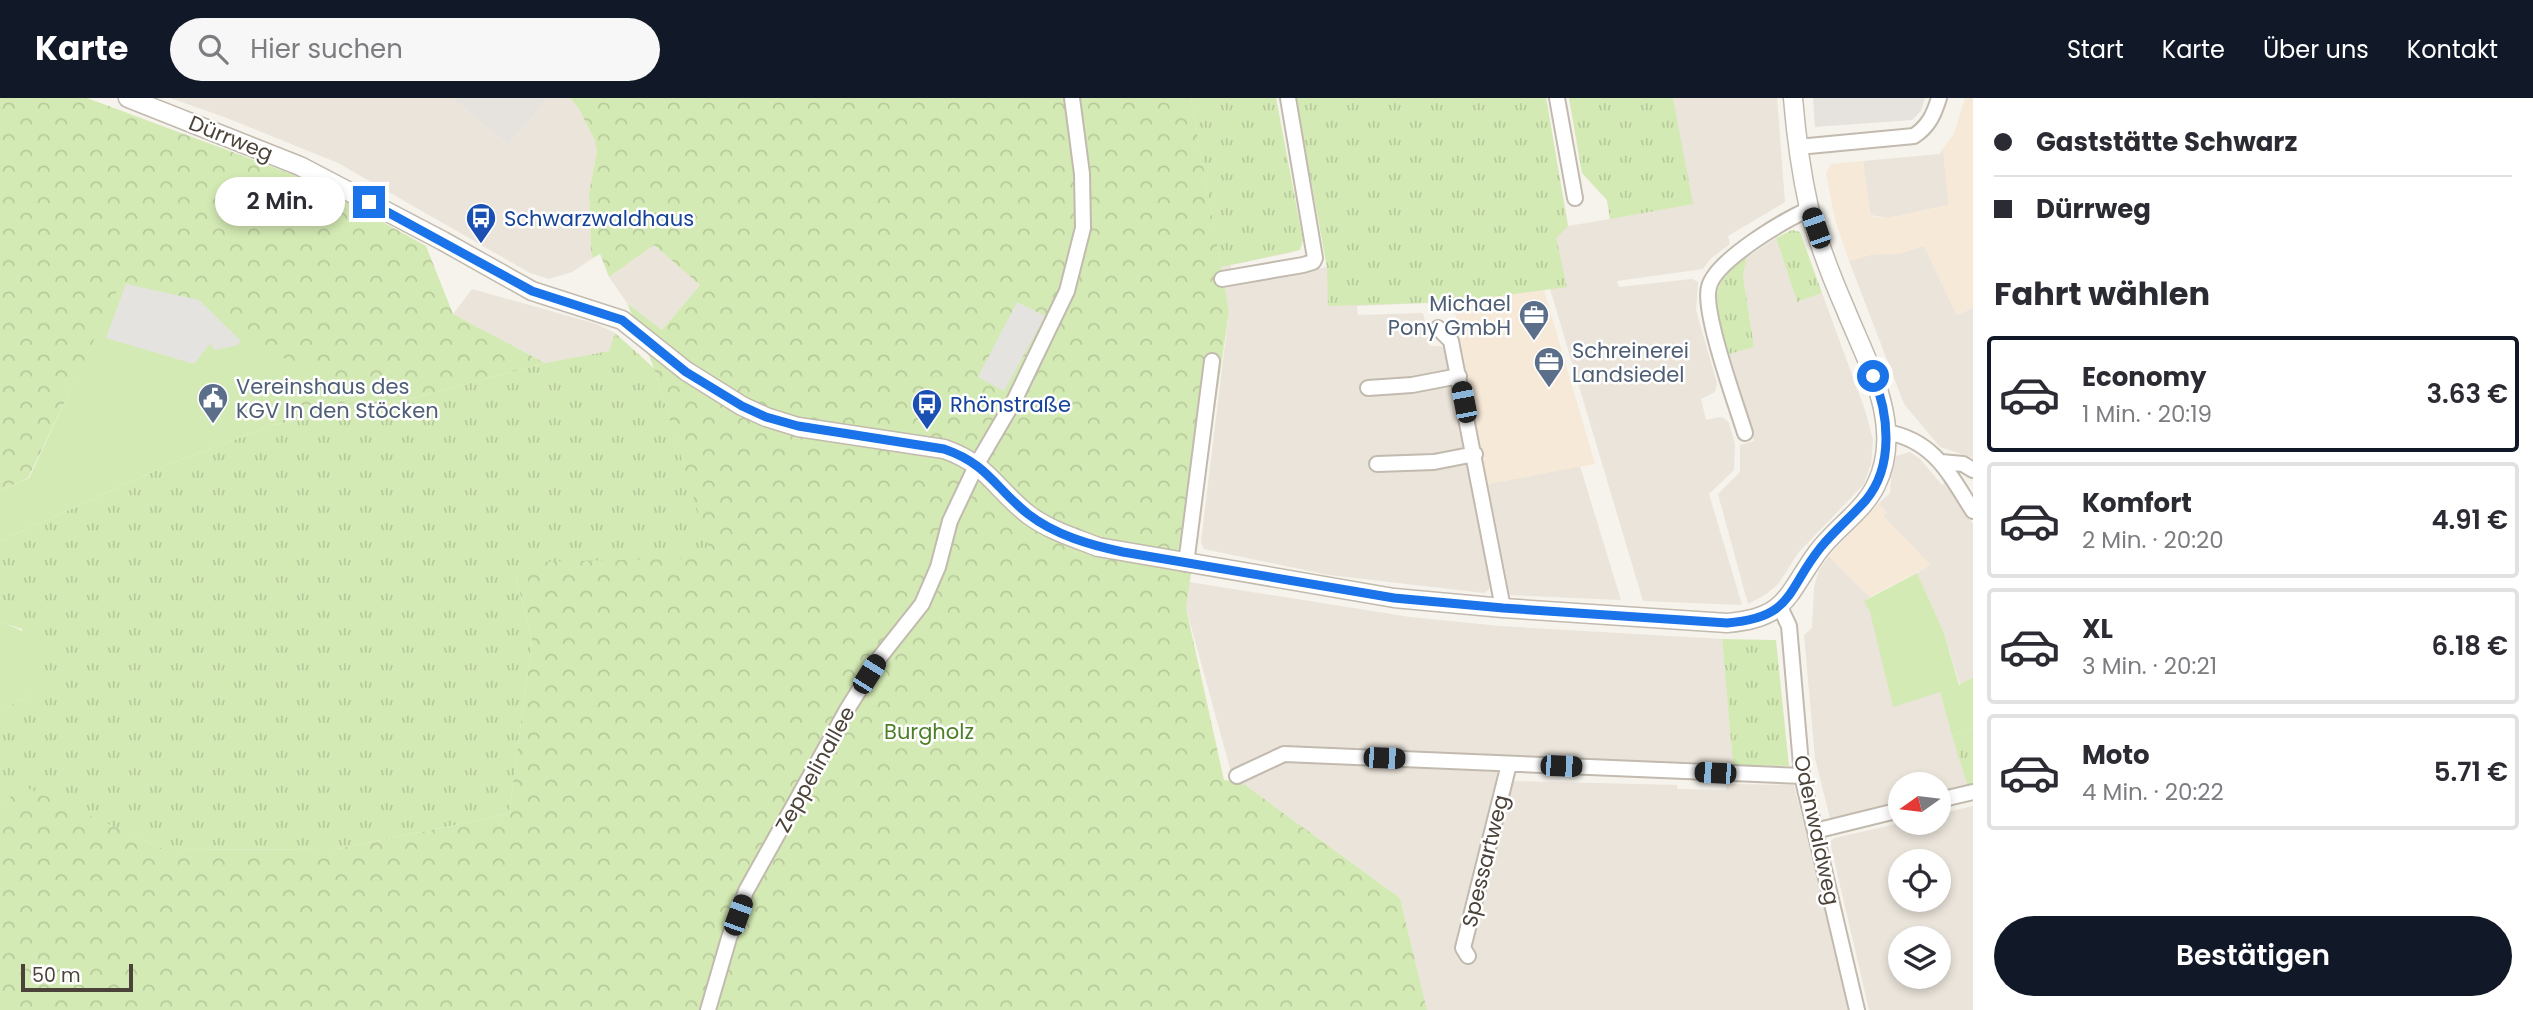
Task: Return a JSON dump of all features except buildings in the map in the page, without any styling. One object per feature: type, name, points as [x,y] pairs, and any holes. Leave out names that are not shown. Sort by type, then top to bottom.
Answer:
[{"type":"street","name":"Dürrweg","points":[[128,98],[300,166],[532,291],[622,320],[686,372],[742,406],[766,417],[798,426],[944,449],[977,464]]},
{"type":"street","name":"Zeppelinallee","points":[[708,1010],[746,891],[848,708],[880,657],[922,604],[938,567],[950,521],[977,464],[1015,399],[1068,291],[1083,228],[1082,174],[1072,98]]},
{"type":"street","points":[[1222,279],[1303,265],[1313,262],[1315,258],[1288,98]]},
{"type":"street","points":[[1557,98],[1574,198]]},
{"type":"street","points":[[977,464],[1023,510],[1058,532],[1098,547],[1186,564],[1394,598],[1503,608],[1727,623],[1751,621],[1767,616],[1780,607],[1821,546],[1876,485],[1884,460],[1886,432],[1879,389],[1842,302],[1810,209],[1798,147],[1793,98]]},
{"type":"street","points":[[1798,147],[1914,136],[1931,120],[1939,98]]},
{"type":"street","points":[[1745,433],[1709,312],[1709,287],[1713,276],[1737,253],[1810,209]]},
{"type":"street","points":[[1438,328],[1451,341],[1503,608]]},
{"type":"street","points":[[1186,564],[1212,360]]},
{"type":"street","points":[[1368,388],[1412,385],[1459,376]]},
{"type":"street","points":[[1886,432],[1904,435],[1920,443],[1941,462],[1973,511]]},
{"type":"street","points":[[1377,464],[1434,461],[1475,454]]},
{"type":"street","points":[[1941,462],[1963,464],[1973,470]]},
{"type":"street","name":"Odenwaldweg","points":[[1780,607],[1789,626],[1802,776],[1857,1010]]},
{"type":"street","name":"Spessartweg","points":[[1237,776],[1284,754],[1802,776]]},
{"type":"street","name":"Spessartweg","points":[[1468,956],[1464,948],[1509,764]]},
{"type":"street","points":[[1951,797],[1973,792]]},
{"type":"street","points":[[1815,831],[1888,813]]},
{"type":"shaded area","points":[[170,98],[451,98],[509,145],[548,98],[570,98],[579,109],[597,151],[589,193],[593,258],[572,272],[549,279],[530,273],[338,163]]},
{"type":"shaded area","points":[[451,98],[548,98],[509,145]]},
{"type":"shaded area","points":[[1191,98],[1276,98],[1302,246],[1294,252],[1231,265],[1231,286],[1327,267],[1296,98],[1546,98],[1568,226],[1610,219],[1607,200],[1582,173],[1569,98],[1777,98],[1785,202],[1728,236],[1730,244],[1710,259],[1703,269],[1617,281],[1619,287],[1692,279],[1698,282],[1696,310],[1717,383],[1715,392],[1701,399],[1706,420],[1724,418],[1729,423],[1735,444],[1734,470],[1709,494],[1742,605],[1643,601],[1550,289],[1453,302],[1357,306],[1358,315],[1423,313],[1430,346],[1441,346],[1446,350],[1450,371],[1410,379],[1364,382],[1449,382],[1453,386],[1465,449],[1463,460],[1468,464],[1490,573],[1489,589],[1484,593],[1329,575],[1204,549],[1201,542],[1229,311]]},
{"type":"shaded area","points":[[1813,98],[1925,98],[1921,111],[1912,120],[1815,127]]},
{"type":"shaded area","points":[[1965,98],[1973,98],[1973,308],[1957,315],[1924,246],[1898,254],[1871,255],[1849,261],[1835,220],[1826,173],[1831,164],[1863,161],[1871,216],[1888,218],[1948,205],[1943,148],[1954,133]]},
{"type":"shaded area","points":[[1943,148],[1949,205],[1888,218],[1870,215],[1863,161],[1940,154]]},
{"type":"shaded area","points":[[1776,238],[1797,302],[1822,293],[1865,410],[1873,440],[1871,464],[1864,484],[1798,553],[1779,583],[1748,604],[1718,494],[1740,472],[1740,445],[1754,441],[1729,354],[1754,347],[1743,275],[1747,257]]},
{"type":"shaded area","points":[[654,245],[700,285],[662,330],[627,303],[609,277]]},
{"type":"shaded area","points":[[1924,246],[1957,315],[1973,308],[1973,458],[1940,447],[1904,404],[1849,261],[1873,254],[1898,254]]},
{"type":"shaded area","points":[[126,284],[199,300],[241,341],[238,345],[215,350],[210,344],[194,364],[106,338]]},
{"type":"shaded area","points":[[472,289],[597,324],[615,333],[610,351],[545,363],[453,314]]},
{"type":"shaded area","points":[[1544,290],[1595,464],[1488,484],[1453,302]]},
{"type":"shaded area","points":[[1017,302],[1045,316],[1004,391],[978,377]]},
{"type":"shaded area","points":[[1910,452],[1920,459],[1942,485],[1946,482],[1973,524],[1973,677],[1960,685],[1944,633],[1917,573],[1930,565],[1883,516],[1887,513],[1879,503],[1890,493],[1892,464],[1896,456]]},
{"type":"shaded area","points":[[1580,466],[1621,600],[1510,595],[1488,484]]},
{"type":"shaded area","points":[[1879,503],[1887,513],[1883,516],[1931,565],[1870,597],[1829,556]]},
{"type":"shaded area","points":[[1829,556],[1870,597],[1865,601],[1870,612],[1940,692],[1968,787],[1951,791],[1951,772],[1888,772],[1888,805],[1830,818],[1815,758],[1804,635],[1812,628],[1814,587],[1819,570]]},
{"type":"shaded area","points":[[1189,582],[1410,617],[1500,626],[1722,639],[1733,765],[1278,751],[1231,772],[1186,608]]},
{"type":"shaded area","points":[[1357,760],[1406,763],[1407,767],[1499,772],[1457,934],[1472,944],[1513,781],[1677,785],[1677,789],[1726,790],[1726,784],[1794,785],[1850,1010],[1427,1010],[1400,898],[1241,782],[1281,763],[1356,764]]},
{"type":"shaded area","points":[[1973,806],[1973,1010],[1869,1010],[1830,842],[1834,838],[1888,826],[1888,835],[1951,835],[1951,811]]},
{"type":"green space","points":[[0,98],[87,98],[305,179],[426,246],[453,314],[545,363],[414,398],[273,425],[314,373],[123,281],[28,478],[0,491]]},
{"type":"green space","name":"Burgholz","points":[[570,98],[1191,98],[1229,311],[1186,608],[1224,780],[1241,782],[1400,898],[1427,1010],[0,1010],[0,806],[23,786],[164,849],[332,850],[509,814],[532,640],[516,577],[525,562],[712,558],[654,368],[627,303],[662,330],[700,285],[654,245],[609,277],[600,254],[593,258],[589,193],[597,151],[579,109]]},
{"type":"green space","points":[[1191,98],[1276,98],[1303,240],[1300,250],[1221,267]]},
{"type":"green space","points":[[1296,98],[1546,98],[1568,226],[1556,238],[1567,287],[1453,302],[1328,306],[1327,267]]},
{"type":"green space","points":[[1569,98],[1673,98],[1693,204],[1610,219],[1607,200],[1582,173]]},
{"type":"green space","points":[[1792,230],[1800,232],[1822,293],[1797,302],[1776,238]]},
{"type":"green space","points":[[1747,257],[1743,275],[1754,347],[1729,354],[1720,325],[1718,289],[1733,267]]},
{"type":"green space","points":[[122,280],[315,373],[273,425],[172,463],[0,541],[0,491],[29,478]]},
{"type":"green space","points":[[615,333],[654,368],[713,559],[516,577],[532,640],[509,814],[332,850],[164,849],[23,787],[0,806],[0,711],[35,692],[22,629],[0,622],[0,541],[172,463],[273,425],[414,398],[545,363],[609,351]]},
{"type":"green space","points":[[1917,573],[1944,633],[1959,685],[1973,677],[1973,728],[1952,735],[1940,692],[1893,707],[1870,612],[1864,601]]},
{"type":"green space","points":[[0,622],[19,629],[31,638],[39,650],[45,669],[35,692],[0,711]]},
{"type":"green space","points":[[1722,639],[1776,640],[1789,766],[1733,765]]},
{"type":"green space","points":[[1973,728],[1973,785],[1968,787],[1952,735]]},
{"type":"place","name":"Schwarzwaldhaus","points":[[481,245]]},
{"type":"place","name":"Michael Pony GmbH","points":[[1534,342]]},
{"type":"place","name":"Schreinerei Landsiedel","points":[[1549,389]]},
{"type":"place","name":"Vereinshaus des KGV In den Stöcken","points":[[213,425]]},
{"type":"place","name":"Rhönstraße","points":[[927,431]]},
{"type":"route","points":[[369,202],[532,291],[622,320],[686,372],[742,406],[766,417],[798,426],[944,449],[961,455],[977,464],[1031,516],[1058,532],[1098,547],[1123,552],[1394,598],[1727,623],[1751,621],[1767,616],[1780,607],[1821,546],[1876,485],[1884,460],[1886,432],[1879,389],[1873,376]]}]
